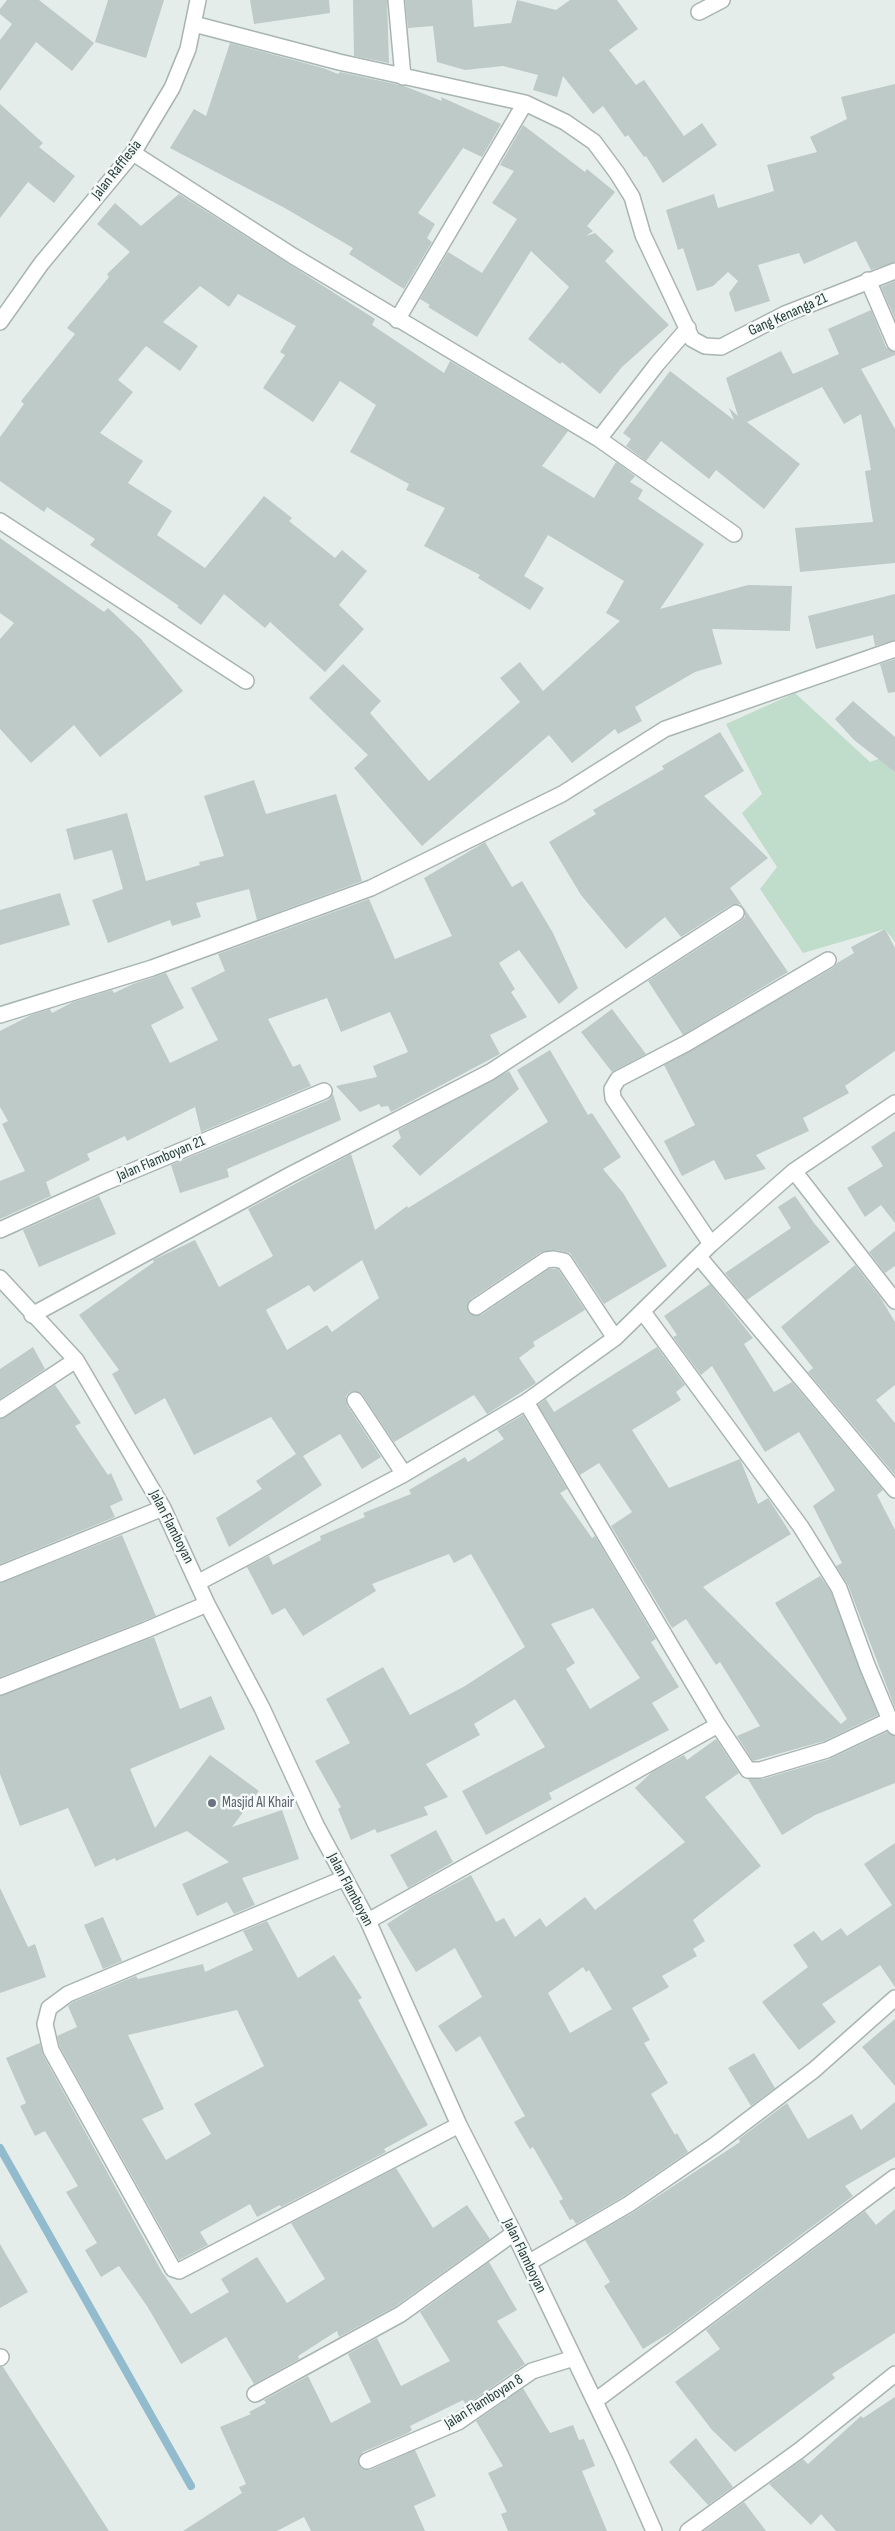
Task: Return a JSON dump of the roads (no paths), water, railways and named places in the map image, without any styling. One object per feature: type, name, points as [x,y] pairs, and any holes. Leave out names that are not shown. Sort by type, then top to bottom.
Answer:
[{"type":"street","name":"Jalan Rafflesia","points":[[0,322],[41,264],[133,153],[172,88],[194,24],[198,0]]},
{"type":"street","points":[[396,0],[403,77]]},
{"type":"street","points":[[699,12],[722,0]]},
{"type":"street","name":"Gang Kenanga 21","points":[[194,24],[403,77],[525,103],[565,122],[594,142],[617,173],[632,197],[644,235],[692,339],[705,346],[720,346],[785,314],[895,271]]},
{"type":"street","points":[[397,320],[525,103]]},
{"type":"street","points":[[133,153],[293,256],[397,320],[600,439],[734,534]]},
{"type":"street","points":[[868,280],[895,343]]},
{"type":"street","points":[[600,439],[688,328]]},
{"type":"street","points":[[0,521],[246,681]]},
{"type":"street","points":[[0,1015],[152,968],[371,888],[562,794],[665,730],[895,649]]},
{"type":"street","points":[[32,1315],[290,1174],[490,1072],[736,913]]},
{"type":"street","points":[[711,1244],[613,1098],[612,1089],[618,1079],[687,1043],[828,960]]},
{"type":"street","name":"Jalan Flamboyan 21","points":[[0,1230],[106,1182],[324,1091]]},
{"type":"street","points":[[199,1582],[404,1474],[526,1402],[615,1338],[711,1244],[794,1171],[895,1103]]},
{"type":"street","points":[[794,1171],[895,1301]]},
{"type":"street","points":[[699,1257],[895,1490]]},
{"type":"street","points":[[476,1306],[546,1260],[564,1261],[615,1338]]},
{"type":"street","name":"Jalan Flamboyan","points":[[0,1278],[32,1315],[76,1360],[164,1508],[199,1582],[207,1604],[262,1708],[316,1825],[368,1922],[459,2125],[514,2233],[654,2531]]},
{"type":"street","points":[[526,1402],[718,1725],[748,1770],[753,1771],[827,1750],[892,1724],[838,1588],[800,1527],[643,1312]]},
{"type":"street","points":[[0,1410],[76,1360]]},
{"type":"street","points":[[355,1400],[404,1474]]},
{"type":"street","points":[[0,1574],[164,1508]]},
{"type":"street","points":[[0,1687],[207,1604]]},
{"type":"street","points":[[368,1922],[620,1778],[718,1725]]},
{"type":"street","points":[[345,1878],[68,1994],[49,2008],[45,2024],[51,2050],[174,2269],[179,2271],[459,2125]]},
{"type":"street","points":[[528,2263],[629,2204],[714,2145],[814,2070],[895,1998]]},
{"type":"street","points":[[594,2401],[895,2177]]},
{"type":"street","points":[[255,2394],[401,2314],[514,2233]]},
{"type":"street","name":"Jalan Flamboyan 8","points":[[368,2461],[458,2422],[532,2371],[574,2358]]},
{"type":"street","points":[[688,2531],[800,2450],[895,2374]]},
{"type":"waterway","points":[[0,2148],[191,2486]]},
{"type":"place","name":"Masjid Al Khair","points":[[212,1803]]}]
